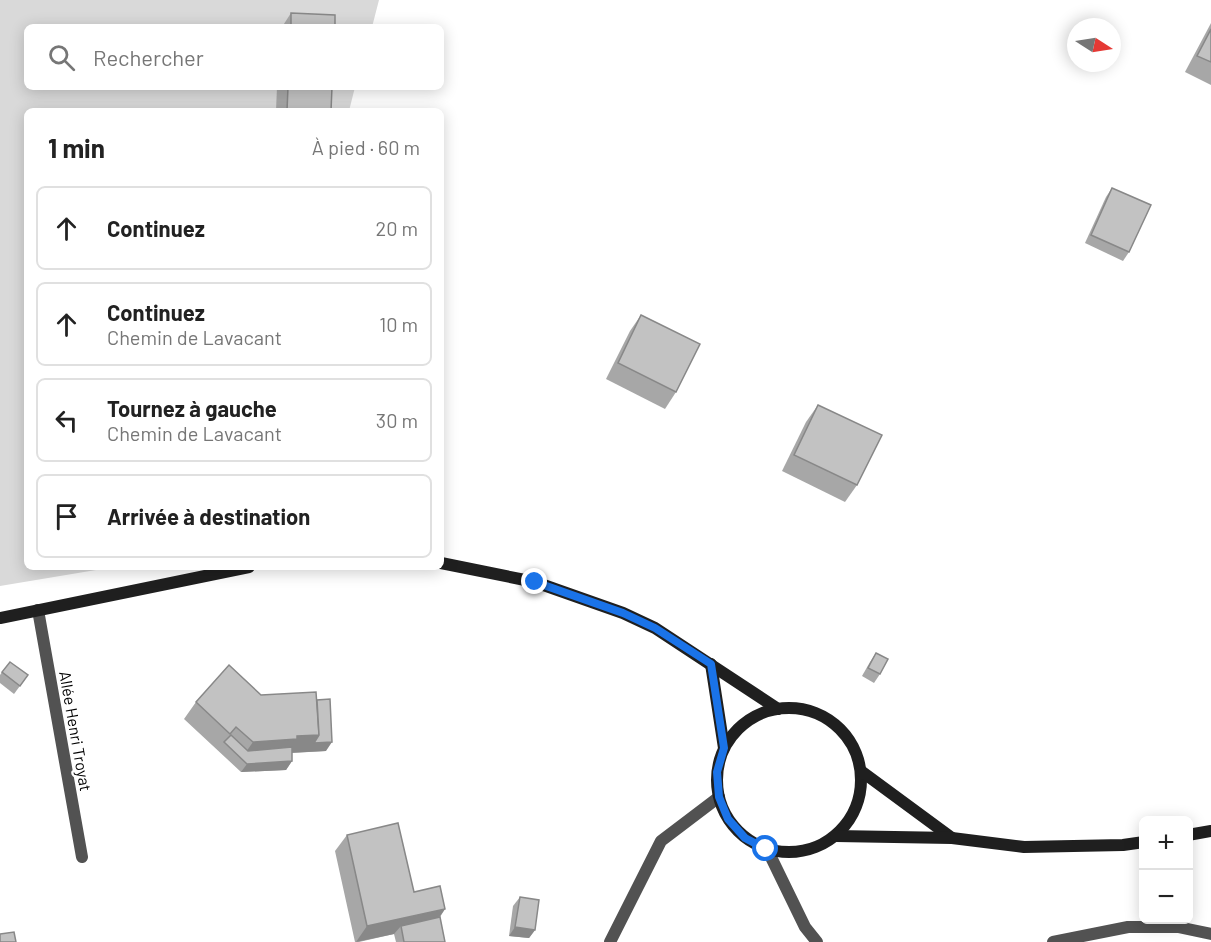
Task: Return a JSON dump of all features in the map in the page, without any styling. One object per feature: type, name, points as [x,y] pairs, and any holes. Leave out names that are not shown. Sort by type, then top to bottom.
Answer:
[{"type":"street","points":[[444,564],[535,582],[623,613],[655,628],[778,709]]},
{"type":"street","points":[[0,618],[234,570]]},
{"type":"street","name":"Allée Henri Troyat","points":[[38,610],[82,857]]},
{"type":"street","points":[[711,664],[724,748]]},
{"type":"street","points":[[778,709],[801,709],[823,716],[841,730],[855,749],[861,771],[860,795],[851,817],[836,836],[815,848],[791,853],[766,849],[745,838],[728,819],[719,797],[717,772],[724,748],[737,729],[756,716],[778,709]]},
{"type":"street","points":[[861,771],[952,838]]},
{"type":"street","points":[[610,942],[661,841],[719,797]]},
{"type":"street","points":[[1193,834],[1211,831]]},
{"type":"street","points":[[836,836],[952,838],[1024,847],[1139,843]]},
{"type":"street","points":[[766,849],[806,927],[817,942]]},
{"type":"street","points":[[1053,942],[1128,927],[1178,927],[1211,934]]},
{"type":"shaded area","points":[[0,0],[379,0],[373,24],[24,24],[24,90],[354,90],[350,108],[24,108],[24,570],[96,570],[0,586]]},
{"type":"building","points":[[291,13],[335,15],[335,24],[291,24]]},
{"type":"building","points":[[1211,29],[1211,62],[1197,56]]},
{"type":"building","points":[[288,90],[332,90],[331,108],[287,108]]},
{"type":"building","points":[[1112,188],[1151,205],[1129,252],[1091,235]]},
{"type":"building","points":[[641,315],[700,344],[676,392],[618,363]]},
{"type":"building","points":[[818,405],[882,435],[857,485],[794,455]]},
{"type":"building","points":[[876,653],[888,659],[880,674],[868,668]]},
{"type":"building","points":[[10,662],[28,675],[20,686],[2,672]]},
{"type":"building","points":[[229,665],[261,695],[316,692],[319,735],[253,742],[236,727],[230,734],[196,702]]},
{"type":"building","points":[[330,699],[332,742],[314,743],[319,735],[317,700]]},
{"type":"building","points":[[231,735],[248,751],[292,747],[292,761],[247,764],[224,742]]},
{"type":"building","points":[[398,823],[414,892],[440,886],[445,909],[367,926],[347,835]]},
{"type":"building","points":[[520,897],[539,900],[535,930],[515,927]]},
{"type":"building","points":[[440,917],[445,942],[404,942],[401,926]]},
{"type":"building","points":[[14,932],[16,942],[0,942],[0,934]]},
{"type":"route","points":[[535,582],[623,613],[655,628],[711,664],[724,748],[717,772],[719,797],[728,819],[745,838],[766,849]]}]
